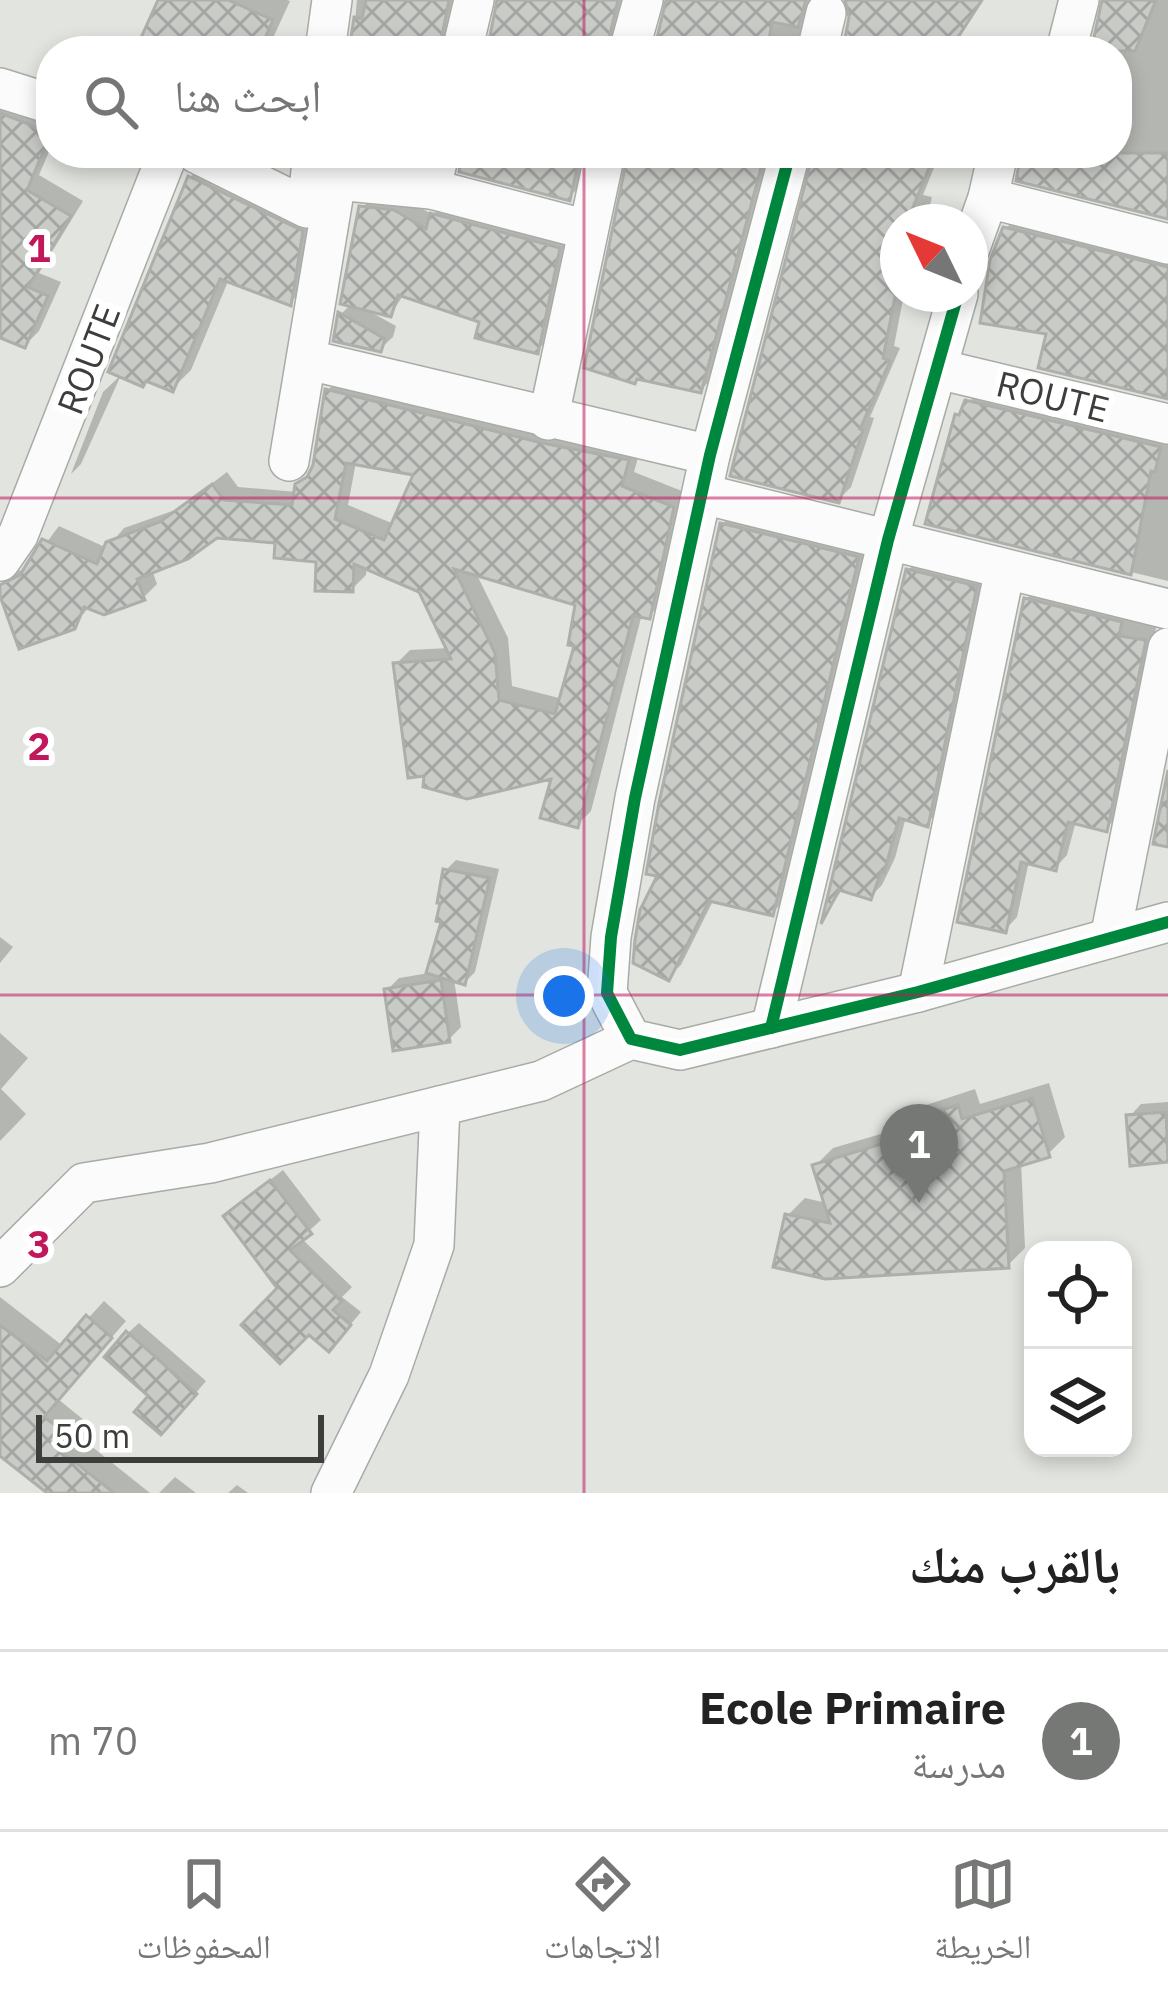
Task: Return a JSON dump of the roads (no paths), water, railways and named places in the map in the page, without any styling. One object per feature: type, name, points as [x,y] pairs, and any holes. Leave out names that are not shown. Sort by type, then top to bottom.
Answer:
[{"type":"street","points":[[328,36],[332,0]]},
{"type":"street","points":[[466,36],[474,0]]},
{"type":"street","points":[[632,36],[643,0]]},
{"type":"street","points":[[1070,36],[1079,0]]},
{"type":"street","points":[[0,88],[36,99]]},
{"type":"street","name":"ROUTE","points":[[0,562],[18,536],[163,168]]},
{"type":"street","points":[[226,168],[307,208],[311,168]]},
{"type":"street","points":[[548,420],[602,168]]},
{"type":"street","points":[[631,1039],[607,993],[611,937],[634,797],[706,475],[786,168]]},
{"type":"street","points":[[986,204],[995,168]]},
{"type":"street","points":[[289,461],[336,180],[435,171],[588,230]]},
{"type":"street","points":[[988,198],[1168,244]]},
{"type":"street","points":[[771,1028],[888,540],[953,312]]},
{"type":"street","points":[[309,360],[548,420],[888,540],[1168,609]]},
{"type":"street","name":"ROUTE","points":[[938,369],[1168,424]]},
{"type":"street","points":[[918,992],[1005,569]]},
{"type":"street","points":[[1110,938],[1168,648]]},
{"type":"street","points":[[0,1268],[84,1183],[210,1163],[541,1081],[631,1039],[680,1049],[918,992],[1168,922]]},
{"type":"street","points":[[332,1493],[389,1376],[434,1245],[440,1106]]},
{"type":"place","name":"Ecole Primaire","points":[[919,1203]]}]
